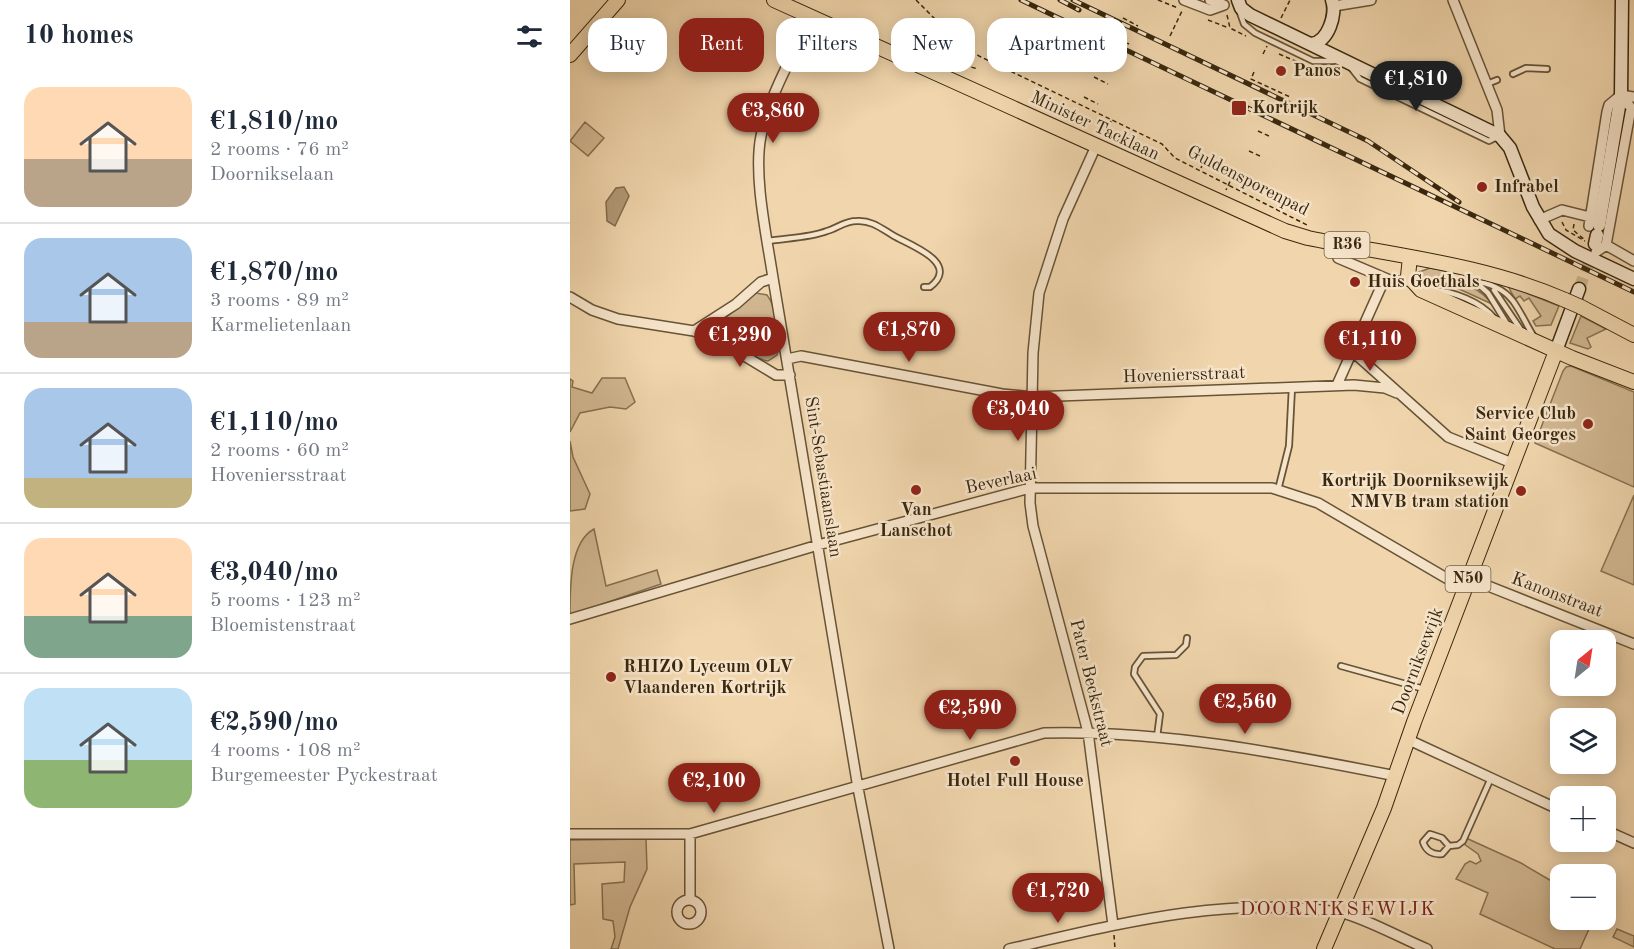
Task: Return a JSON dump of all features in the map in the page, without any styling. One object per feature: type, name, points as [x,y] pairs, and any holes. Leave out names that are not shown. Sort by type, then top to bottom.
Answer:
[{"type":"main road","points":[[570,55],[618,0]]},
{"type":"main road","name":"Minister Tacklaan","points":[[774,0],[1100,141],[1285,231],[1308,238],[1480,270],[1536,287],[1581,307],[1634,335]]},
{"type":"main road","points":[[1410,256],[1408,271],[1415,285],[1556,351],[1634,382]]},
{"type":"main road","name":"Doorniksewijk","points":[[1324,949],[1396,776],[1426,690],[1556,351]]},
{"type":"street","points":[[1210,0],[1224,4]]},
{"type":"street","points":[[1311,44],[1320,42],[1324,37],[1333,16],[1333,3],[1371,0]]},
{"type":"street","points":[[1453,0],[1492,82],[1500,136]]},
{"type":"street","points":[[1596,234],[1628,96],[1622,0]]},
{"type":"street","points":[[1183,5],[1209,10],[1224,4],[1239,2],[1250,15],[1500,136],[1515,157],[1539,220],[1549,234],[1568,247],[1634,279]]},
{"type":"street","name":"Sint-Sebastiaanslaan","points":[[811,16],[766,118],[760,139],[762,198],[773,278],[858,788],[889,949]]},
{"type":"street","name":"Pater Beckstraat","points":[[1100,141],[1060,228],[1039,293],[1035,323],[1030,488],[1033,526],[1088,732],[1113,925]]},
{"type":"street","points":[[1539,220],[1562,210],[1634,261]]},
{"type":"street","points":[[1338,258],[1385,279],[1415,285]]},
{"type":"street","points":[[694,332],[736,304],[761,282],[773,278]]},
{"type":"street","points":[[1337,385],[1385,279]]},
{"type":"street","points":[[1556,351],[1580,289]]},
{"type":"street","points":[[570,297],[592,310],[618,319],[694,332],[723,343],[771,372],[790,375]]},
{"type":"street","name":"Hoveniersstraat","points":[[1352,351],[1448,437],[1512,463]]},
{"type":"street","name":"Hoveniersstraat","points":[[787,359],[801,356],[1002,394],[1032,397],[1337,385],[1372,386],[1397,393]]},
{"type":"street","name":"Beverlaai","points":[[570,619],[818,545],[1030,488],[1278,490],[1318,503],[1466,584]]},
{"type":"street","name":"Kanonstraat","points":[[1466,584],[1634,644]]},
{"type":"street","points":[[570,834],[690,834],[858,788],[1044,733],[1088,732],[1224,745],[1396,776]]},
{"type":"street","points":[[1409,740],[1550,805]]},
{"type":"street","points":[[690,834],[690,899]]},
{"type":"street","points":[[1616,835],[1634,843]]},
{"type":"street","points":[[1009,949],[1113,925],[1215,908],[1257,906],[1305,907],[1340,912],[1427,949]]},
{"type":"lane","points":[[1239,2],[1240,16],[1255,33],[1313,61],[1346,62]]},
{"type":"lane","points":[[1240,16],[1299,45],[1311,44]]},
{"type":"lane","points":[[1513,74],[1526,68],[1546,69]]},
{"type":"lane","points":[[768,241],[828,231],[839,224],[868,222],[920,249],[937,261],[939,272],[937,279],[930,286],[924,287]]},
{"type":"lane","points":[[1475,282],[1488,294],[1504,326]]},
{"type":"lane","points":[[1415,285],[1475,282],[1489,286],[1513,301],[1537,342]]},
{"type":"lane","points":[[1489,286],[1500,297],[1524,335]]},
{"type":"lane","points":[[1278,490],[1290,447],[1292,387]]},
{"type":"lane","points":[[1157,737],[1160,714],[1134,674],[1135,667],[1143,656],[1176,655],[1185,645],[1187,638]]},
{"type":"lane","points":[[1341,666],[1426,690]]},
{"type":"lane","points":[[1449,846],[1437,834],[1425,837],[1423,842],[1429,852],[1436,855],[1442,854],[1449,846],[1458,845],[1463,841],[1491,778]]},
{"type":"path","name":"Guldensporenpad","points":[[915,0],[934,18]]},
{"type":"path","points":[[1170,36],[1183,5]]},
{"type":"path","points":[[1127,20],[1138,26]]},
{"type":"path","points":[[1263,54],[1265,50]]},
{"type":"path","name":"Guldensporenpad","points":[[975,52],[1162,144],[1175,158],[1230,183],[1309,225]]},
{"type":"path","points":[[1254,72],[1251,78],[1290,97]]},
{"type":"path","points":[[1094,77],[1108,84]]},
{"type":"path","points":[[1084,98],[1098,104]]},
{"type":"path","points":[[1268,110],[1281,116]]},
{"type":"path","points":[[1100,141],[1111,120]]},
{"type":"path","points":[[1258,131],[1271,137]]},
{"type":"path","points":[[1249,151],[1262,157]]},
{"type":"path","points":[[1200,170],[1203,163],[1233,175]]},
{"type":"path","points":[[1224,194],[1233,175],[1239,172],[1252,179]]},
{"type":"path","points":[[1565,218],[1562,222],[1564,228],[1596,234]]},
{"type":"path","points":[[1578,223],[1572,226],[1580,235]]},
{"type":"path","points":[[1113,925],[1115,949]]},
{"type":"shaded area","points":[[585,122],[604,138],[588,156],[570,141]]},
{"type":"shaded area","points":[[624,187],[629,196],[615,226],[607,221],[606,202],[616,188]]},
{"type":"shaded area","points":[[1430,268],[1454,272],[1427,281],[1421,280],[1419,272]]},
{"type":"shaded area","points":[[1448,284],[1473,288],[1483,294],[1492,304]]},
{"type":"shaded area","points":[[1508,286],[1559,306],[1551,325],[1536,326],[1533,321],[1541,316],[1529,298],[1524,301],[1520,296],[1515,299]]},
{"type":"shaded area","points":[[756,293],[767,295],[778,324],[779,349],[777,355],[768,361],[742,349],[719,331],[724,319]]},
{"type":"shaded area","points":[[1581,316],[1606,329],[1587,338],[1591,347],[1588,349],[1570,343]]},
{"type":"shaded area","name":"Service Club Saint Georges","points":[[1571,366],[1634,392],[1634,487],[1535,443],[1563,371],[1566,367]]},
{"type":"shaded area","points":[[602,378],[625,378],[635,402],[626,409],[610,407],[580,413],[570,432],[570,379],[573,381],[572,387],[592,393]]},
{"type":"shaded area","points":[[570,441],[573,457],[590,494],[585,509],[570,511]]},
{"type":"shaded area","points":[[1634,495],[1634,585],[1601,571]]},
{"type":"shaded area","points":[[594,529],[606,586],[657,570],[661,584],[570,615],[571,578],[576,554],[586,535]]},
{"type":"shaded area","points":[[1466,838],[1521,863],[1550,880],[1550,930],[1589,930],[1580,949],[1555,949],[1480,914],[1488,893],[1456,879],[1465,864],[1470,861],[1476,864],[1481,861],[1478,854],[1464,844]]},
{"type":"shaded area","points":[[646,839],[647,869],[630,907],[618,949],[611,949],[615,937],[613,921],[603,919],[602,884],[624,882],[625,862],[574,864],[575,904],[570,905],[570,840]]},
{"type":"shaded area","points":[[1617,929],[1634,936],[1634,947],[1613,937]]},
{"type":"tunnel","points":[[1579,289],[1593,251]]},
{"type":"railway","points":[[1021,0],[1634,292]]},
{"type":"railway","points":[[1060,0],[1079,10]]},
{"type":"railway","points":[[1073,0],[1368,141],[1459,202]]},
{"type":"place","name":"Panos","points":[[1281,71]]},
{"type":"place","name":"Kortrijk","points":[[1239,108]]},
{"type":"place","name":"Infrabel","points":[[1482,187]]},
{"type":"place","name":"Huis Goethals","points":[[1355,282]]},
{"type":"place","name":"Service Club Saint Georges","points":[[1588,424]]},
{"type":"place","name":"Van Lanschot","points":[[916,490]]},
{"type":"place","name":"Kortrijk Doorniksewijk NMVB tram station","points":[[1521,491]]},
{"type":"place","name":"RHIZO Lyceum OLV Vlaanderen Kortrijk","points":[[611,677]]},
{"type":"place","name":"Hotel Full House","points":[[1015,761]]},
{"type":"district","name":"DOORNIKSEWIJK","points":[[1338,910]]}]
